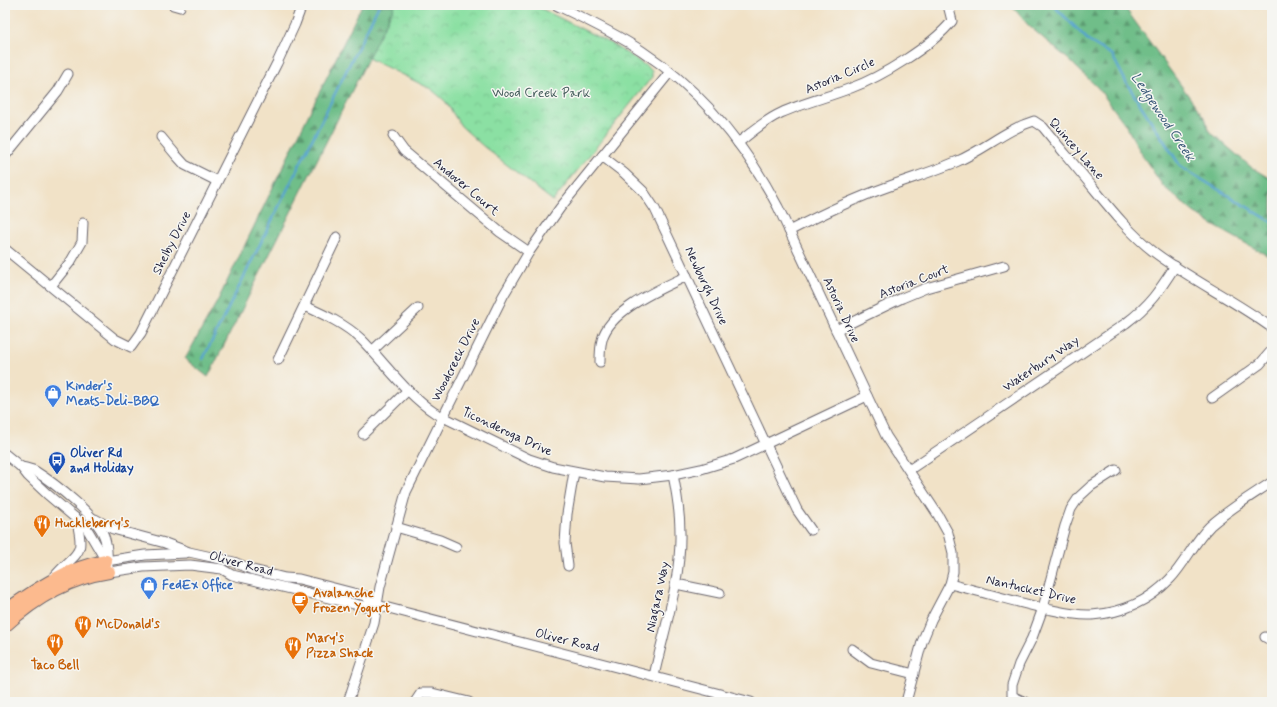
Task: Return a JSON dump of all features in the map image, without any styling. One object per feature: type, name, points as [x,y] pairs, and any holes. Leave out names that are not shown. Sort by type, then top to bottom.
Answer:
[{"type":"main road","points":[[5,611],[51,580],[78,568],[93,563],[107,566]]},
{"type":"main road","points":[[5,626],[16,615],[56,590],[74,581],[94,574],[107,566]]},
{"type":"street","name":"Shelby Drive","points":[[5,249],[115,339],[130,348],[141,333],[277,63],[302,5]]},
{"type":"street","name":"Astoria Drive","points":[[556,5],[574,9],[642,50],[700,97],[738,142],[763,179],[886,436],[938,515],[948,533],[953,553],[953,572],[950,584],[931,620],[925,635],[906,702]]},
{"type":"street","name":"Astoria Circle","points":[[738,142],[765,122],[782,113],[852,88],[901,62],[943,32],[952,21],[949,9],[946,5]]},
{"type":"street","name":"Woodcreek Drive","points":[[348,702],[374,623],[380,587],[406,492],[503,296],[529,252],[560,208],[670,72]]},
{"type":"street","points":[[5,156],[58,91],[68,74]]},
{"type":"street","name":"Quincey Lane","points":[[789,231],[850,202],[887,187],[935,171],[962,159],[1022,125],[1034,122],[1043,127],[1130,230],[1154,252],[1272,328]]},
{"type":"street","points":[[161,136],[185,165],[217,181]]},
{"type":"street","name":"Andover Court","points":[[393,136],[404,151],[500,232],[529,252]]},
{"type":"street","name":"Newburgh Drive","points":[[602,156],[643,191],[655,209],[797,510],[811,530]]},
{"type":"street","points":[[51,286],[71,261],[82,242],[83,223]]},
{"type":"street","points":[[278,360],[337,237]]},
{"type":"street","name":"Astoria Court","points":[[836,330],[902,298],[920,291],[1004,266]]},
{"type":"street","name":"Waterbury Way","points":[[909,470],[1141,312],[1156,296],[1175,266]]},
{"type":"street","points":[[600,362],[602,340],[606,330],[617,318],[638,301],[687,276]]},
{"type":"street","name":"Ticonderoga Drive","points":[[305,306],[344,325],[360,338],[408,390],[427,408],[529,459],[574,472],[605,477],[632,478],[673,475],[701,469],[734,459],[867,396]]},
{"type":"street","points":[[372,351],[418,308]]},
{"type":"street","points":[[1212,398],[1260,364],[1272,350]]},
{"type":"street","points":[[363,434],[408,390]]},
{"type":"street","name":"Oliver Road","points":[[5,454],[86,527],[107,566]]},
{"type":"street","name":"Oliver Road","points":[[21,467],[34,470],[65,494],[92,518],[104,535],[108,548],[107,566]]},
{"type":"street","points":[[1025,702],[1012,696],[1012,685],[1019,664],[1032,638],[1043,608],[1071,509],[1091,486],[1116,470]]},
{"type":"street","points":[[568,566],[566,535],[567,514],[574,472]]},
{"type":"street","name":"Niagara Way","points":[[654,676],[676,584],[680,533],[678,500],[673,475]]},
{"type":"street","name":"Nantucket Drive","points":[[950,584],[1064,613],[1091,615],[1112,612],[1134,606],[1157,591],[1170,579],[1183,563],[1195,543],[1210,527],[1226,513],[1272,482]]},
{"type":"street","points":[[51,580],[75,557],[80,549],[80,534],[76,518]]},
{"type":"street","name":"Oliver Road","points":[[92,518],[113,529],[165,543],[189,552],[234,562],[253,570],[285,578],[300,578],[365,596],[377,605]]},
{"type":"street","points":[[396,527],[440,540],[456,547]]},
{"type":"street","name":"Oliver Road","points":[[107,566],[145,555],[189,552]]},
{"type":"street","name":"Oliver Road","points":[[107,566],[190,565],[222,569],[232,575],[363,606],[377,605],[751,702]]},
{"type":"street","points":[[676,584],[720,593]]},
{"type":"street","points":[[852,649],[871,663],[914,674]]},
{"type":"street","points":[[416,702],[421,693],[432,693],[469,702]]},
{"type":"green space","points":[[362,5],[395,5],[208,377],[185,359],[218,300]]},
{"type":"green space","name":"Wood Creek Park","points":[[395,5],[534,5],[610,43],[649,68],[652,71],[652,77],[553,201],[483,146],[461,126],[445,101],[431,89],[368,58]]},
{"type":"green space","points":[[1011,5],[1123,5],[1206,120],[1208,130],[1251,167],[1272,180],[1272,258],[1211,224],[1192,211],[1163,186],[1144,158],[1125,124],[1098,88],[1068,59],[1029,26]]},
{"type":"waterway","points":[[203,359],[379,5]]},
{"type":"waterway","name":"Ledgewood Creek","points":[[1053,5],[1090,42],[1112,55],[1127,84],[1181,167],[1272,222]]},
{"type":"place","name":"Kinder's Meats-Deli-BBQ","points":[[53,408]]},
{"type":"place","name":"Oliver Rd and Holiday","points":[[57,475]]},
{"type":"place","name":"Huckleberry's","points":[[42,538]]},
{"type":"place","name":"FedEx Office","points":[[149,600]]},
{"type":"place","name":"Avalanche Frozen Yogurt","points":[[300,615]]},
{"type":"place","name":"McDonald's","points":[[83,639]]},
{"type":"place","name":"Taco Bell","points":[[55,657]]},
{"type":"place","name":"Mary's Pizza Shack","points":[[293,660]]}]
